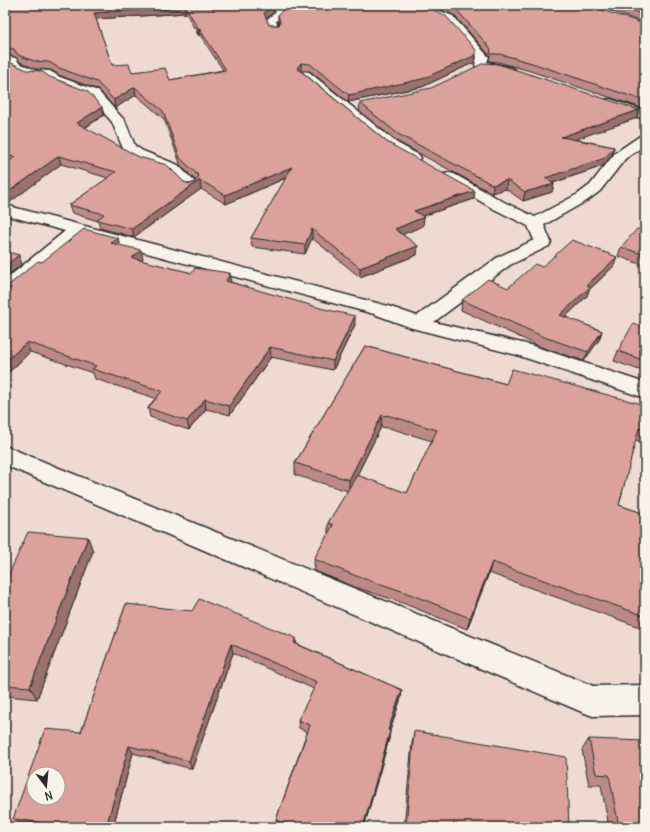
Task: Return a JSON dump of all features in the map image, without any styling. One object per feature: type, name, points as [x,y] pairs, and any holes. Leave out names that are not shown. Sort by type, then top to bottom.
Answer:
[{"type":"street","points":[[273,5],[282,12],[271,20],[274,29]]},
{"type":"street","points":[[426,6],[453,8]]},
{"type":"street","points":[[426,6],[449,18],[483,57],[480,65]]},
{"type":"street","points":[[5,59],[12,60],[14,65],[34,73],[46,74],[56,80],[94,94],[118,121],[130,148],[138,154],[173,168],[190,186]]},
{"type":"street","points":[[469,71],[480,65],[498,67],[519,73]]},
{"type":"street","points":[[305,75],[348,108],[392,146],[498,205],[535,223],[543,242],[504,261],[419,324]]},
{"type":"street","points":[[599,99],[645,115]]},
{"type":"street","points":[[348,108],[362,105]]},
{"type":"street","points":[[535,223],[583,197],[595,188],[620,156],[645,139]]},
{"type":"street","points":[[5,210],[381,310],[419,324],[524,350],[645,391]]},
{"type":"street","points":[[5,289],[77,229]]},
{"type":"street","points":[[5,455],[593,702],[645,700]]},
{"type":"building","points":[[5,5],[273,5],[264,13],[269,25],[279,25],[280,22],[278,15],[288,5],[422,5],[445,15],[476,50],[476,55],[422,79],[349,95],[310,64],[301,63],[297,68],[387,142],[475,191],[414,211],[424,217],[395,229],[418,246],[360,268],[312,229],[305,245],[251,238],[292,167],[225,195],[200,180],[132,229],[97,220],[104,214],[69,205],[116,172],[59,156],[7,193],[5,192],[5,164],[15,157],[5,155],[5,59],[27,70],[41,71],[50,77],[87,91],[102,107],[77,123],[139,157],[167,165],[184,182],[190,184],[195,182],[199,176],[180,158],[163,111],[135,87],[114,100],[97,82],[59,68],[49,62],[34,61],[18,55],[14,49],[5,48]],"holes":[[[185,6],[226,70],[170,80],[165,68],[132,72],[129,64],[112,65],[94,13]]]},
{"type":"building","points":[[493,5],[586,5],[645,24],[645,101],[532,63],[500,54],[490,54],[491,49],[455,8],[450,6],[475,7]]},
{"type":"building","points":[[614,5],[645,5],[645,15]]},
{"type":"building","points":[[484,63],[498,64],[639,110],[561,137],[614,147],[605,158],[545,178],[554,184],[525,192],[507,180],[493,185],[398,134],[360,103],[431,88]]},
{"type":"building","points":[[84,229],[118,238],[111,243],[141,250],[132,258],[192,273],[195,268],[230,273],[226,281],[324,309],[355,316],[333,361],[270,347],[229,406],[205,399],[187,421],[148,408],[162,391],[92,369],[96,366],[27,342],[5,362],[5,292],[11,288],[5,286],[9,285],[38,261],[42,262]]},
{"type":"building","points":[[637,229],[645,231],[645,255],[621,247]]},
{"type":"building","points":[[572,240],[617,257],[587,285],[590,287],[560,315],[602,331],[588,352],[544,337],[462,300],[488,279],[508,288],[535,264],[542,267]]},
{"type":"building","points":[[5,251],[19,255],[5,266]]},
{"type":"building","points":[[633,324],[645,327],[645,361],[618,351]]},
{"type":"building","points":[[365,346],[506,384],[512,369],[645,405],[645,430],[639,428],[619,505],[645,514],[645,616],[492,562],[470,618],[314,559],[333,525],[328,523],[357,475],[407,493],[437,430],[387,415],[382,415],[349,480],[295,463]]},
{"type":"building","points":[[28,532],[88,537],[30,687],[5,685],[5,583]]},
{"type":"building","points":[[199,599],[296,638],[294,643],[402,690],[388,730],[390,731],[363,827],[294,827],[276,820],[310,725],[298,720],[317,682],[231,644],[189,761],[129,746],[106,827],[63,827],[63,825],[13,819],[26,782],[26,806],[66,806],[66,766],[32,766],[45,729],[81,732],[126,604],[192,611]]},
{"type":"building","points":[[414,731],[566,757],[569,827],[406,827]]},
{"type":"building","points":[[589,739],[645,741],[645,827],[619,827],[609,775],[596,774]]}]
